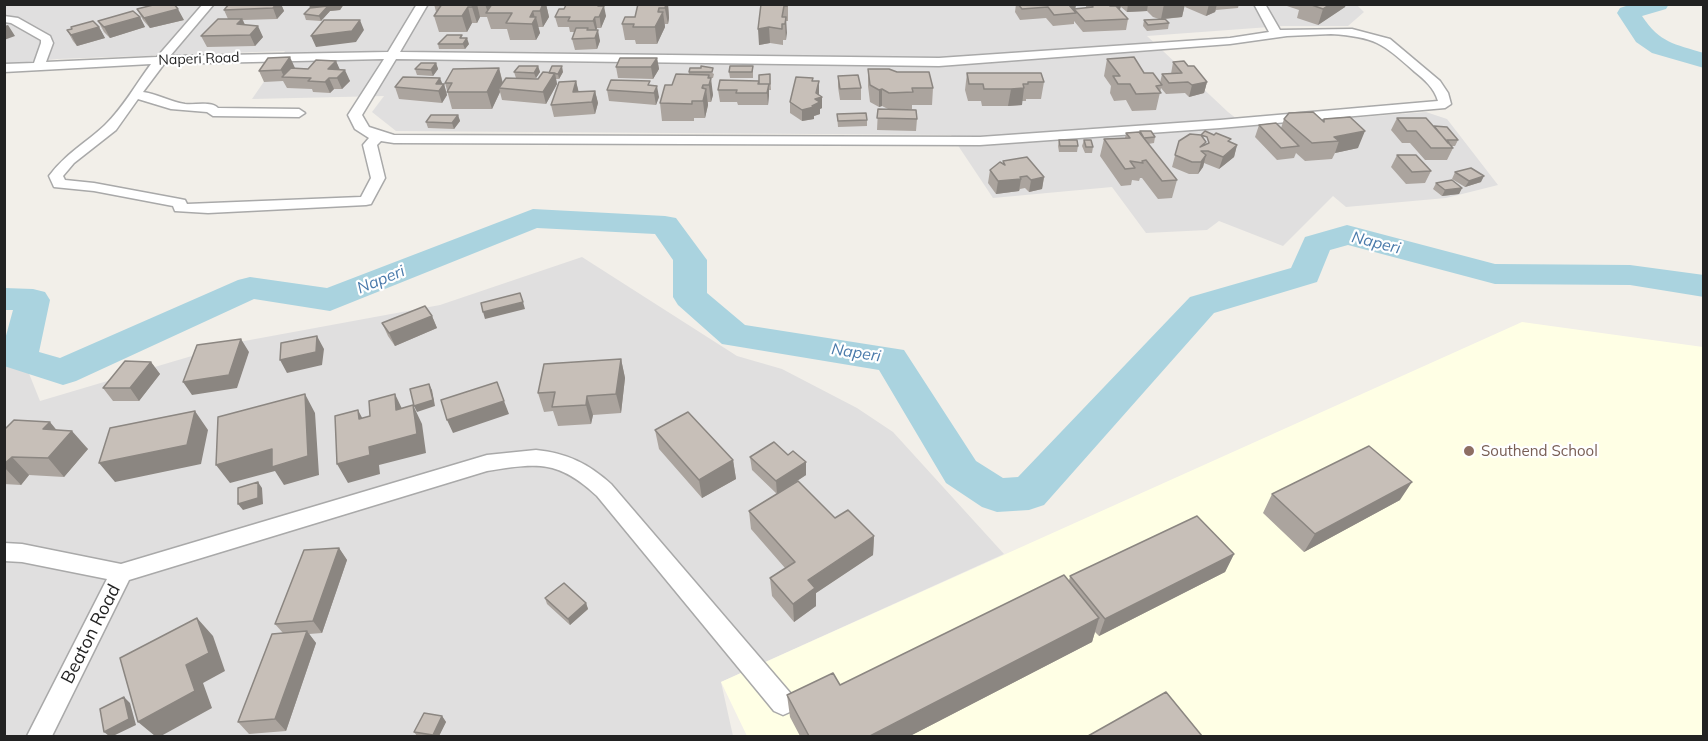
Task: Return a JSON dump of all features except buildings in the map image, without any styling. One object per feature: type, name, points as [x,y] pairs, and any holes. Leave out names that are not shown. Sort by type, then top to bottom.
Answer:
[{"type":"street","points":[[209,4],[160,60],[111,127],[69,160],[56,176],[59,184],[180,203],[180,208],[208,209],[366,201],[378,178],[370,145],[378,136],[363,130],[356,122],[355,115],[423,4]]},
{"type":"street","points":[[1259,4],[1276,33]]},
{"type":"street","points":[[4,19],[14,20],[46,38],[47,43],[39,65]]},
{"type":"street","name":"Naperi Road","points":[[4,68],[160,60],[393,55],[916,62],[1230,41],[1276,33],[1354,33],[1385,40],[1397,48],[1440,89],[1445,104],[1220,124],[980,141],[394,139],[378,136]]},
{"type":"street","points":[[134,95],[151,97],[155,102],[191,109],[212,108],[213,112],[299,113]]},
{"type":"street","points":[[121,573],[487,463],[531,456],[563,460],[590,475],[604,490],[783,703]]},
{"type":"street","name":"Beaton Road","points":[[4,552],[121,573],[39,736]]},
{"type":"shaded area","name":"Naperi","points":[[4,5],[1357,5],[1364,12],[1348,26],[1283,26],[1147,36],[1246,126],[1426,112],[1447,119],[1498,185],[1446,198],[1346,207],[1333,196],[1283,246],[1219,221],[1207,230],[1146,233],[1112,187],[993,198],[951,135],[396,131],[372,112],[384,96],[252,99],[285,51],[57,59],[5,65]]},
{"type":"shaded area","name":"Naperi","points":[[582,257],[737,356],[782,369],[857,408],[893,432],[1004,554],[721,682],[733,736],[5,736],[4,344],[14,336],[40,401],[239,342],[440,305]]},
{"type":"shaded area","name":"Southend School","points":[[1522,322],[1703,347],[1703,736],[747,736],[721,682]]},
{"type":"waterway","name":"Naperi","points":[[1658,4],[1628,13],[1644,37],[1661,48],[1704,61]]},
{"type":"waterway","name":"Naperi","points":[[4,299],[33,300],[19,359],[63,372],[250,288],[330,300],[533,218],[665,225],[690,260],[690,297],[735,335],[891,359],[961,472],[997,495],[1029,493],[1202,305],[1305,275],[1316,244],[1347,235],[1495,274],[1630,275],[1704,286]]},
{"type":"place","name":"Southend School","points":[[1469,451]]}]
